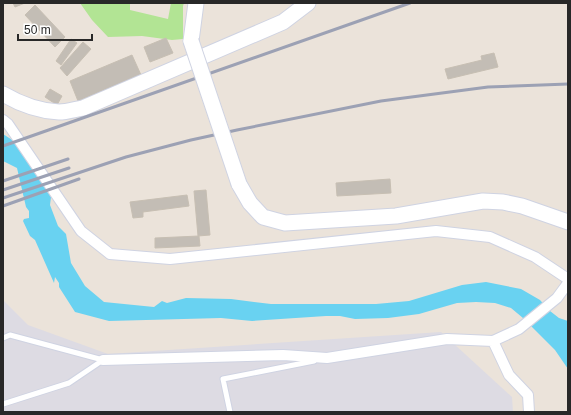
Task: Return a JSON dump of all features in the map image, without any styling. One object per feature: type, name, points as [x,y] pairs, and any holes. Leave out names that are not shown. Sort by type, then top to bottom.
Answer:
[{"type":"street","points":[[196,3],[191,41],[239,184],[250,203],[263,217],[285,223],[396,216],[483,202],[502,202],[515,204],[568,222]]},
{"type":"street","points":[[3,94],[37,110],[60,112],[83,108],[283,22],[308,3]]},
{"type":"street","points":[[3,120],[8,124],[80,231],[110,254],[170,259],[436,231],[490,237],[535,257],[568,279]]},
{"type":"street","points":[[103,360],[283,356],[328,358],[447,339],[493,341],[519,329],[558,298],[568,283]]},
{"type":"street","points":[[493,341],[509,375],[528,395],[529,412]]},
{"type":"lane","points":[[3,338],[10,335],[103,360]]},
{"type":"lane","points":[[230,412],[223,379],[328,358]]},
{"type":"lane","points":[[3,404],[69,383],[103,360]]},
{"type":"shaded area","points":[[3,300],[28,325],[108,354],[441,332],[512,397],[513,412],[3,412]]},
{"type":"green space","points":[[80,3],[130,3],[130,10],[168,19],[171,3],[184,3],[183,39],[172,40],[142,36],[108,37],[92,20]]},
{"type":"water","points":[[3,134],[29,151],[39,162],[51,197],[50,205],[58,226],[66,234],[71,263],[85,286],[104,302],[154,307],[162,301],[167,303],[186,298],[231,299],[271,304],[376,304],[409,301],[462,285],[486,282],[521,289],[540,300],[559,318],[568,321],[568,369],[555,350],[523,318],[511,308],[495,303],[457,303],[419,314],[388,318],[355,319],[340,316],[326,316],[252,321],[221,318],[109,321],[75,312],[59,287],[59,283],[55,277],[54,283],[35,240],[30,236],[23,221],[24,219],[29,218],[29,211],[26,207],[17,168],[3,161]]},
{"type":"building","points":[[13,3],[25,3],[15,7]]},
{"type":"building","points":[[35,5],[65,37],[55,47],[25,15]]},
{"type":"building","points":[[166,38],[173,53],[150,62],[144,47]]},
{"type":"building","points":[[71,39],[77,43],[61,65],[56,61]]},
{"type":"building","points":[[83,42],[91,49],[67,76],[60,68]]},
{"type":"building","points":[[494,53],[498,67],[448,79],[445,69],[482,60],[481,56]]},
{"type":"building","points":[[132,55],[141,75],[78,101],[70,81]]},
{"type":"building","points":[[50,89],[62,96],[57,105],[45,97]]},
{"type":"building","points":[[390,179],[391,193],[337,196],[336,183]]},
{"type":"building","points":[[206,190],[210,235],[198,236],[194,191]]},
{"type":"building","points":[[187,195],[189,206],[143,212],[143,217],[133,218],[130,202]]},
{"type":"building","points":[[199,236],[200,246],[155,248],[155,238]]},
{"type":"railway","points":[[3,146],[410,3]]},
{"type":"railway","points":[[3,198],[126,157],[237,130],[381,101],[488,87],[568,84]]},
{"type":"railway","points":[[3,181],[68,159]]},
{"type":"railway","points":[[3,190],[69,168]]},
{"type":"railway","points":[[3,206],[79,179]]}]
